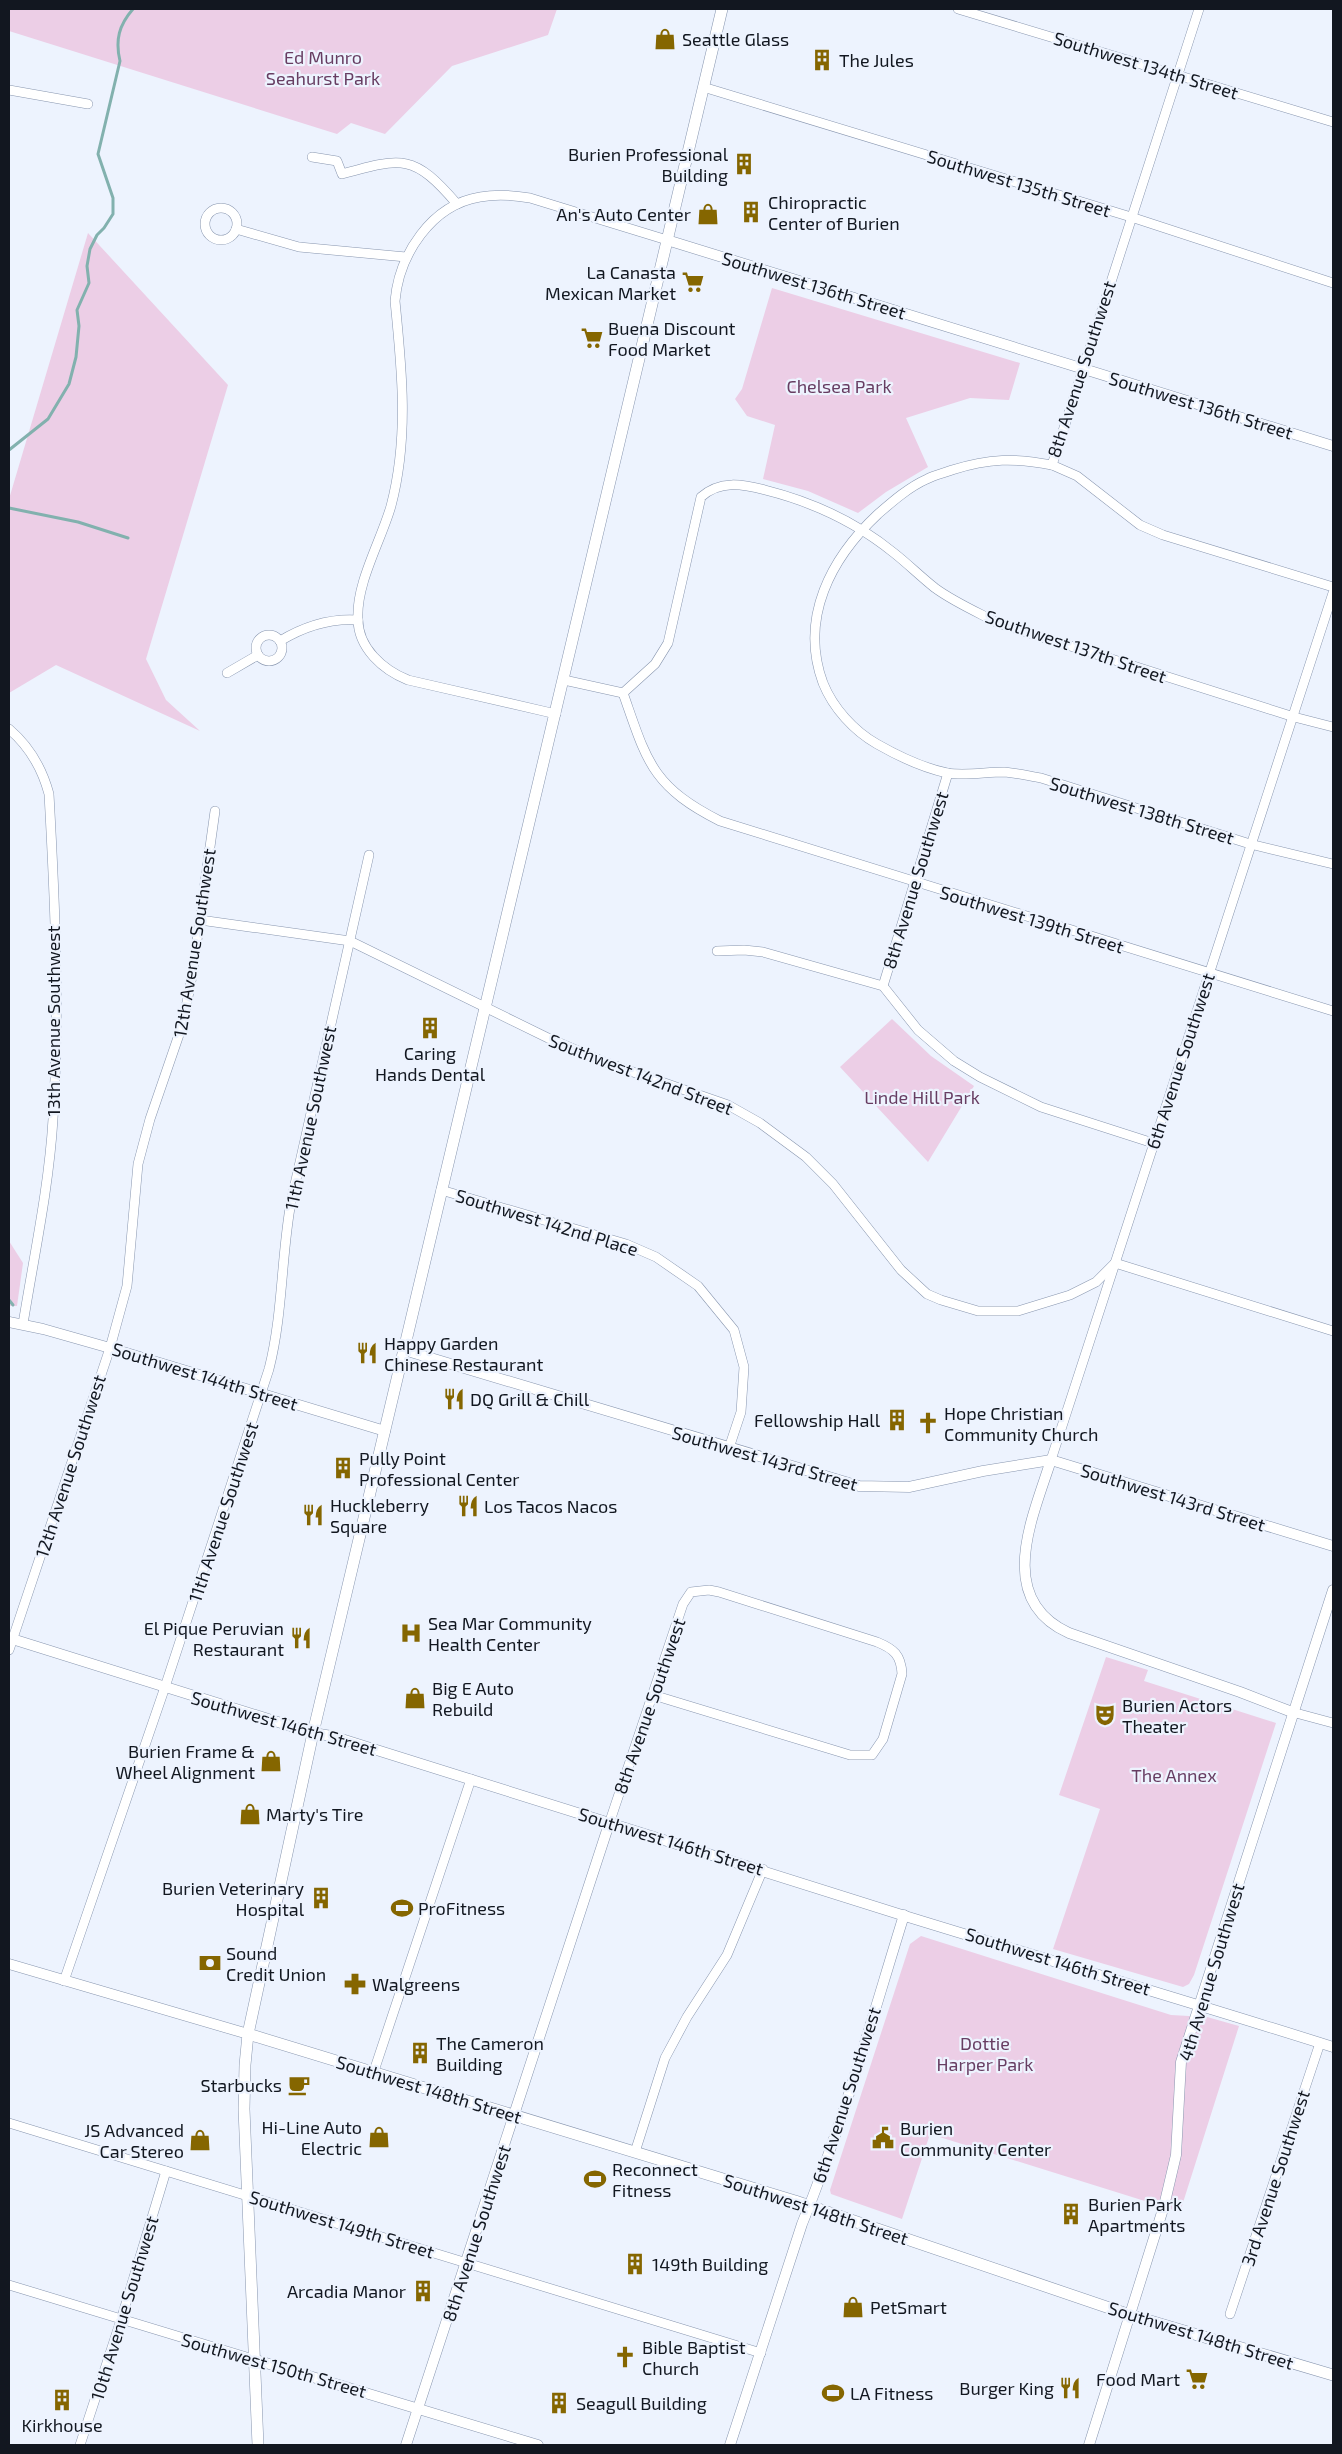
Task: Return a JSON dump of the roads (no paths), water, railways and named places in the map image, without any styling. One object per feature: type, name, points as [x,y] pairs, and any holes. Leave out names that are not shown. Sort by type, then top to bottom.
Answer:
[{"type":"main road","points":[[258,2445],[256,2360],[250,2290],[244,2109],[244,2065],[248,2034],[313,1733],[722,9]]},
{"type":"main road","name":"Southwest 148th Street","points":[[248,2034],[374,2071],[809,2206],[1130,2315],[1333,2375]]},
{"type":"street","name":"Southwest 134th Street","points":[[958,9],[1333,122]]},
{"type":"street","name":"8th Avenue Southwest","points":[[882,986],[948,773],[899,755],[875,743],[856,729],[828,695],[820,675],[814,637],[816,614],[821,595],[838,560],[861,530],[894,500],[927,478],[977,462],[999,459],[1021,459],[1052,465],[1199,9]]},
{"type":"street","name":"Southwest 135th Street","points":[[703,87],[1131,217],[1333,283]]},
{"type":"street","points":[[9,90],[88,104]]},
{"type":"street","points":[[312,157],[337,161],[342,174],[384,162],[413,164],[436,180],[457,204],[430,224],[406,257],[396,288],[395,301],[402,377],[401,458],[391,506],[362,588],[358,620],[365,644],[384,668],[395,675],[556,714]]},
{"type":"street","name":"Southwest 136th Street","points":[[457,204],[479,197],[496,195],[530,198],[1333,446]]},
{"type":"street","points":[[236,229],[299,247],[406,257]]},
{"type":"street","points":[[1052,465],[1077,476],[1148,528],[1333,587]]},
{"type":"street","name":"Southwest 137th Street","points":[[623,693],[655,664],[668,644],[701,497],[717,486],[740,485],[755,487],[817,506],[842,517],[893,552],[936,588],[967,608],[998,623],[1294,717],[1333,727]]},
{"type":"street","name":"6th Avenue Southwest","points":[[1292,1712],[1060,1629],[1042,1615],[1029,1590],[1023,1567],[1028,1531],[1208,972],[1294,717],[1333,592]]},
{"type":"street","points":[[280,641],[321,622],[344,619],[358,620]]},
{"type":"street","points":[[264,636],[273,636],[280,641],[280,654],[274,660],[265,661],[258,655],[256,646],[264,636]]},
{"type":"street","points":[[228,673],[258,655]]},
{"type":"street","points":[[564,680],[623,693]]},
{"type":"street","name":"Southwest 139th Street","points":[[623,693],[646,758],[675,795],[696,809],[720,821],[1333,1011]]},
{"type":"street","name":"13th Avenue Southwest","points":[[9,729],[34,758],[44,774],[49,794],[56,964],[54,1120],[46,1187],[23,1324]]},
{"type":"street","name":"Southwest 138th Street","points":[[948,773],[1006,772],[1042,778],[1250,844],[1333,864]]},
{"type":"street","name":"12th Avenue Southwest","points":[[9,1650],[11,1638],[110,1348],[127,1286],[142,1145],[183,1023],[215,811]]},
{"type":"street","name":"11th Avenue Southwest","points":[[64,1980],[165,1688],[270,1369],[279,1322],[285,1238],[291,1202],[369,855]]},
{"type":"street","name":"Southwest 142nd Street","points":[[200,920],[350,941],[485,1008],[607,1063],[728,1105],[788,1142],[820,1170],[901,1270],[921,1289],[941,1300],[978,1311],[1018,1311],[1070,1295],[1096,1282],[1115,1263]]},
{"type":"street","points":[[717,951],[744,950],[763,952],[882,986],[918,1030],[954,1061],[980,1077],[1041,1107],[1153,1143]]},
{"type":"street","name":"Southwest 142nd Place","points":[[441,1190],[626,1244],[656,1257],[698,1286],[724,1314],[734,1330],[744,1366],[741,1412],[729,1448]]},
{"type":"street","points":[[1115,1263],[1333,1331]]},
{"type":"street","name":"Southwest 144th Street","points":[[9,1322],[23,1324],[110,1348],[386,1431]]},
{"type":"street","name":"Southwest 143rd Street","points":[[404,1350],[859,1486],[909,1487],[983,1471],[1051,1460],[1333,1546]]},
{"type":"street","name":"8th Avenue Southwest","points":[[406,2445],[610,1821],[686,1598],[700,1590],[719,1592],[877,1642],[890,1647],[898,1655],[902,1674],[883,1740],[872,1756],[850,1755],[653,1695]]},
{"type":"street","name":"4th Avenue Southwest","points":[[1089,2445],[1164,2206],[1176,2155],[1181,2062],[1292,1712],[1333,1590]]},
{"type":"street","name":"Southwest 146th Street","points":[[11,1638],[165,1688],[313,1733],[332,1736],[610,1821],[904,1915],[1200,2004],[1333,2047]]},
{"type":"street","points":[[1292,1712],[1333,1723]]},
{"type":"street","points":[[374,2071],[471,1779]]},
{"type":"street","points":[[635,2152],[665,2058],[687,2017],[728,1955],[763,1869]]},
{"type":"street","name":"6th Avenue Southwest","points":[[730,2445],[904,1915]]},
{"type":"street","name":"Southwest 148th Street","points":[[9,1964],[248,2034]]},
{"type":"street","name":"3rd Avenue Southwest","points":[[1230,2314],[1320,2043]]},
{"type":"street","name":"Southwest 149th Street","points":[[9,2123],[761,2353]]},
{"type":"street","name":"10th Avenue Southwest","points":[[80,2445],[121,2320],[166,2171]]},
{"type":"street","name":"Southwest 150th Street","points":[[9,2285],[538,2445]]},
{"type":"waterway","points":[[9,450],[48,419],[69,384],[76,357],[79,326],[77,310],[89,283],[87,266],[90,249],[97,235],[113,214],[113,198],[98,154],[120,61],[119,33],[124,21],[133,9]]},
{"type":"waterway","points":[[9,508],[78,522],[128,538]]},
{"type":"waterway","points":[[9,1300],[13,1305]]},
{"type":"place","name":"Seattle Glass","points":[[665,39]]},
{"type":"place","name":"The Jules","points":[[822,60]]},
{"type":"place","name":"Burien Professional Building","points":[[744,164]]},
{"type":"place","name":"Chiropractic Center of Burien","points":[[751,212]]},
{"type":"place","name":"An's Auto Center","points":[[708,214]]},
{"type":"place","name":"La Canasta Mexican Market","points":[[693,282]]},
{"type":"place","name":"Buena Discount Food Market","points":[[592,338]]},
{"type":"place","name":"Caring Hands Dental","points":[[430,1028]]},
{"type":"place","name":"Happy Garden Chinese Restaurant","points":[[367,1353]]},
{"type":"place","name":"DQ Grill & Chill","points":[[454,1399]]},
{"type":"place","name":"Fellowship Hall","points":[[897,1420]]},
{"type":"place","name":"Hope Christian Community Church","points":[[928,1423]]},
{"type":"place","name":"Pully Point Professional Center","points":[[343,1468]]},
{"type":"place","name":"Los Tacos Nacos","points":[[468,1506]]},
{"type":"place","name":"Huckleberry Square","points":[[313,1515]]},
{"type":"place","name":"Sea Mar Community Health Center","points":[[411,1633]]},
{"type":"place","name":"El Pique Peruvian Restaurant","points":[[301,1638]]},
{"type":"place","name":"Big E Auto Rebuild","points":[[415,1698]]},
{"type":"place","name":"Burien Actors Theater","points":[[1105,1715]]},
{"type":"place","name":"Burien Frame & Wheel Alignment","points":[[271,1761]]},
{"type":"place","name":"Marty's Tire","points":[[250,1814]]},
{"type":"place","name":"Burien Veterinary Hospital","points":[[321,1898]]},
{"type":"place","name":"ProFitness","points":[[402,1908]]},
{"type":"place","name":"Sound Credit Union","points":[[210,1963]]},
{"type":"place","name":"Walgreens","points":[[355,1984]]},
{"type":"place","name":"The Cameron Building","points":[[420,2053]]},
{"type":"place","name":"Starbucks","points":[[299,2085]]},
{"type":"place","name":"Hi-Line Auto Electric","points":[[379,2137]]},
{"type":"place","name":"Burien Community Center","points":[[883,2138]]},
{"type":"place","name":"JS Advanced Car Stereo","points":[[200,2140]]},
{"type":"place","name":"Reconnect Fitness","points":[[595,2179]]},
{"type":"place","name":"Burien Park Apartments","points":[[1071,2214]]},
{"type":"place","name":"149th Building","points":[[635,2264]]},
{"type":"place","name":"Arcadia Manor","points":[[423,2291]]},
{"type":"place","name":"PetSmart","points":[[853,2307]]},
{"type":"place","name":"Bible Baptist Church","points":[[625,2357]]},
{"type":"place","name":"Food Mart","points":[[1197,2379]]},
{"type":"place","name":"Burger King","points":[[1070,2388]]},
{"type":"place","name":"LA Fitness","points":[[833,2393]]},
{"type":"place","name":"Kirkhouse","points":[[62,2400]]},
{"type":"place","name":"Seagull Building","points":[[559,2403]]},
{"type":"park label","name":"Ed Munro Seahurst Park","points":[[323,67]]},
{"type":"park label","name":"Chelsea Park","points":[[839,386]]},
{"type":"park label","name":"Linde Hill Park","points":[[922,1097]]},
{"type":"park label","name":"The Annex","points":[[1174,1775]]},
{"type":"park label","name":"Dottie Harper Park","points":[[985,2053]]}]
